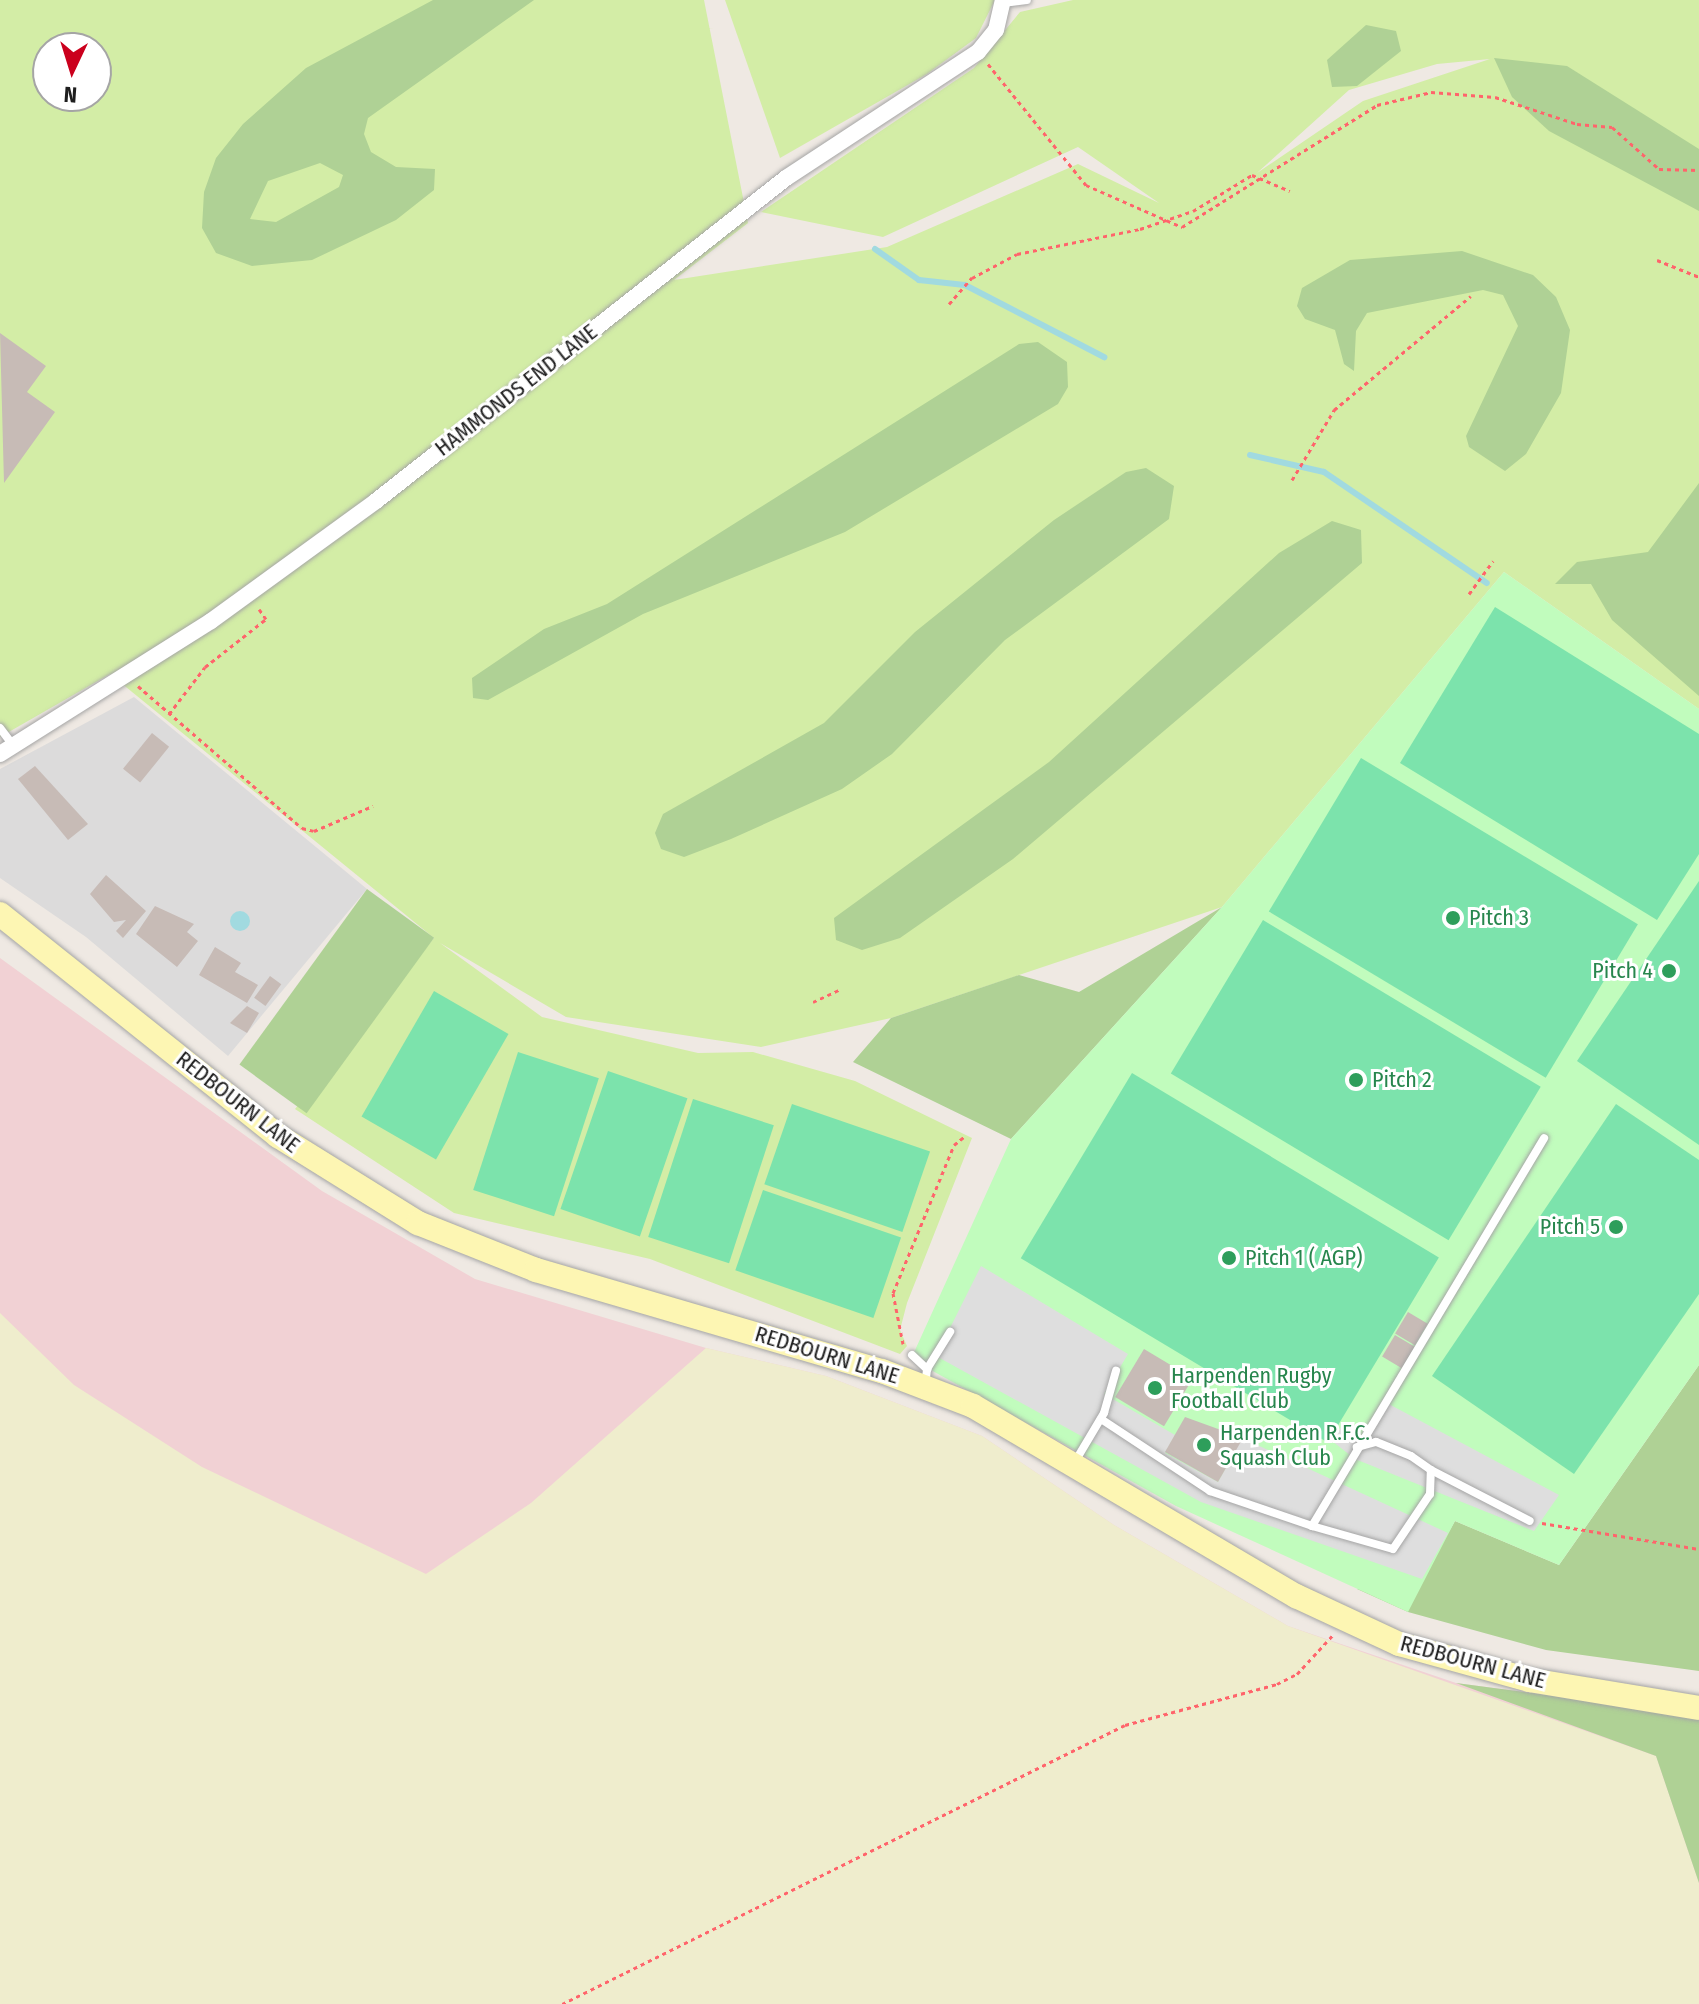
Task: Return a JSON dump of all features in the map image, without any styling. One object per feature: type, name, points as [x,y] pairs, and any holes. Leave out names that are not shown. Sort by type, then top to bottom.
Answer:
[{"type":"main road","name":"REDBOURN LANE","points":[[0,914],[278,1136],[418,1223],[536,1270],[926,1378],[1076,1460],[1345,1621],[1445,1659],[1699,1708]]},
{"type":"street","name":"HAMMONDS END LANE","points":[[6,749],[123,673],[211,621],[376,501],[820,153],[978,52],[996,30],[1003,1]]},
{"type":"lane","points":[[1003,1],[1027,0]]},
{"type":"lane","points":[[0,728],[6,749]]},
{"type":"lane","points":[[1312,1526],[1350,1472],[1357,1447],[1544,1138]]},
{"type":"lane","points":[[926,1378],[950,1332]]},
{"type":"lane","points":[[912,1355],[926,1378]]},
{"type":"lane","points":[[1076,1460],[1101,1419],[1116,1371]]},
{"type":"lane","points":[[1101,1419],[1210,1491],[1312,1526],[1393,1549],[1430,1494],[1431,1470]]},
{"type":"lane","points":[[1357,1447],[1376,1442],[1530,1521]]},
{"type":"path","points":[[978,52],[1086,185],[1182,227],[1377,105],[1431,92],[1495,97],[1577,124],[1612,127],[1659,169],[1699,170]]},
{"type":"path","points":[[949,304],[968,283],[1017,254],[1166,221],[1252,175],[1290,191]]},
{"type":"path","points":[[1657,260],[1699,277]]},
{"type":"path","points":[[1292,480],[1334,410],[1471,296]]},
{"type":"path","points":[[1469,594],[1493,561]]},
{"type":"path","points":[[169,714],[205,667],[266,619],[255,604]]},
{"type":"path","points":[[123,673],[302,828],[314,831],[373,806]]},
{"type":"path","points":[[813,1002],[839,990]]},
{"type":"path","points":[[912,1355],[893,1321],[893,1293],[954,1145],[965,1136]]},
{"type":"path","points":[[1530,1521],[1699,1549]]},
{"type":"path","points":[[562,2004],[1125,1725],[1277,1684],[1297,1674],[1345,1621]]},
{"type":"shaded area","points":[[134,697],[367,889],[228,1056],[86,937],[0,878],[0,769]]},
{"type":"shaded area","points":[[0,958],[322,1191],[475,1279],[706,1348],[826,1376],[982,1436],[1114,1525],[1288,1626],[1456,1683],[1699,1715],[1699,2004],[0,2004]]},
{"type":"shaded area","points":[[981,1266],[1128,1354],[1104,1394],[1175,1435],[1165,1453],[1218,1482],[1242,1438],[1448,1533],[1422,1579],[1201,1502],[936,1356]]},
{"type":"shaded area","points":[[0,1313],[74,1385],[202,1467],[426,1574],[531,1503],[706,1348],[826,1376],[982,1436],[1114,1525],[1288,1626],[1656,1756],[1699,1883],[1699,2004],[0,2004]]},
{"type":"shaded area","points":[[1385,1402],[1559,1495],[1534,1531],[1355,1459],[1332,1441],[1341,1427],[1362,1440]]},
{"type":"green space","points":[[0,0],[704,0],[748,223],[674,280],[887,247],[1078,164],[1159,203],[1078,147],[883,237],[761,212],[974,68],[1020,12],[1073,0],[1699,0],[1699,709],[1504,572],[1222,907],[891,1018],[761,1047],[566,1017],[440,943],[542,1017],[698,1053],[753,1052],[855,1081],[972,1138],[907,1303],[900,1330],[907,1346],[900,1354],[650,1259],[454,1213],[295,1109],[434,938],[110,674],[0,737]],"holes":[[[1490,59],[1363,101],[1257,173],[1349,90],[1437,64]]]},
{"type":"green space","points":[[433,0],[534,0],[368,118],[364,134],[371,152],[396,167],[435,169],[434,190],[396,220],[312,260],[252,266],[216,253],[202,228],[204,192],[216,158],[243,124],[306,68]],"holes":[[[320,163],[343,175],[339,187],[276,222],[250,219],[268,181]]]},
{"type":"green space","points":[[725,0],[995,0],[976,38],[927,74],[780,158]]},
{"type":"green space","points":[[1366,25],[1396,31],[1401,51],[1357,86],[1332,87],[1327,60]]},
{"type":"green space","points":[[1494,58],[1567,66],[1699,149],[1699,211],[1549,131],[1512,97]]},
{"type":"green space","points":[[1462,251],[1533,275],[1556,297],[1570,330],[1561,393],[1526,454],[1505,471],[1469,447],[1466,436],[1518,326],[1503,295],[1483,290],[1367,313],[1356,331],[1354,371],[1344,364],[1335,330],[1305,319],[1297,306],[1302,288],[1350,260]]},
{"type":"green space","points":[[1038,342],[1067,362],[1068,387],[1058,404],[845,532],[643,614],[488,700],[473,698],[472,678],[544,629],[607,604],[1019,344]]},
{"type":"green space","points":[[1146,468],[1174,486],[1169,519],[1005,640],[892,754],[842,789],[731,839],[684,857],[661,849],[655,833],[663,814],[824,723],[915,632],[1054,520],[1126,472]]},
{"type":"green space","points":[[1699,483],[1699,696],[1612,620],[1591,584],[1555,584],[1577,562],[1648,552]]},
{"type":"green space","points":[[1332,521],[1361,530],[1362,563],[1013,859],[900,938],[862,950],[836,940],[834,918],[1049,762],[1279,553]]},
{"type":"green space","name":"Harpenden Rugby Football Club","points":[[1504,572],[1699,709],[1699,1365],[1559,1565],[1455,1521],[1408,1612],[1176,1506],[911,1359],[1011,1139],[1222,907]]},
{"type":"green space","points":[[1495,607],[1699,734],[1699,854],[1657,920],[1400,763]]},
{"type":"green space","name":"Pitch 3","points":[[1361,758],[1638,924],[1546,1078],[1269,911]]},
{"type":"green space","name":"Pitch 4","points":[[1699,881],[1699,1145],[1577,1061]]},
{"type":"green space","points":[[367,889],[434,938],[307,1113],[239,1065]]},
{"type":"green space","points":[[1222,907],[1011,1139],[853,1062],[891,1018],[1019,975],[1079,992]]},
{"type":"green space","name":"Pitch 2","points":[[1263,920],[1541,1087],[1449,1240],[1171,1073]]},
{"type":"green space","points":[[434,991],[508,1034],[436,1160],[362,1117]]},
{"type":"green space","points":[[518,1052],[599,1078],[554,1216],[473,1190]]},
{"type":"green space","points":[[608,1071],[687,1098],[640,1236],[560,1209]]},
{"type":"green space","name":"Pitch 1 ( AGP)","points":[[1132,1073],[1439,1257],[1328,1443],[1021,1258]]},
{"type":"green space","points":[[693,1099],[774,1125],[729,1263],[648,1237]]},
{"type":"green space","points":[[792,1104],[930,1152],[902,1232],[764,1184]]},
{"type":"green space","name":"Pitch 5","points":[[1616,1104],[1699,1160],[1699,1294],[1574,1474],[1432,1376]]},
{"type":"green space","points":[[763,1190],[901,1238],[873,1318],[735,1270]]},
{"type":"green space","points":[[1699,1365],[1699,1671],[1546,1650],[1408,1612],[1357,1589],[1422,1579],[1455,1521],[1559,1565]]},
{"type":"green space","points":[[1456,1683],[1699,1715],[1699,1883],[1656,1756]]},
{"type":"water","points":[[240,911],[247,914],[250,921],[247,928],[240,931],[233,928],[230,921],[233,914]]},
{"type":"building","points":[[0,333],[46,366],[27,392],[55,412],[4,483]]},
{"type":"building","points":[[152,733],[169,747],[140,783],[123,769]]},
{"type":"building","points":[[35,766],[88,824],[68,840],[18,779]]},
{"type":"building","points":[[106,875],[146,911],[123,938],[116,931],[126,920],[114,922],[90,894]]},
{"type":"building","points":[[155,906],[194,924],[187,932],[198,941],[177,967],[136,934]]},
{"type":"building","points":[[215,947],[241,963],[235,972],[258,985],[247,1003],[199,975]]},
{"type":"building","points":[[270,976],[281,984],[265,1006],[254,998]]},
{"type":"building","points":[[247,1006],[259,1013],[247,1033],[230,1023]]},
{"type":"building","points":[[1408,1312],[1428,1324],[1415,1345],[1395,1333]]},
{"type":"building","points":[[1395,1335],[1415,1347],[1402,1368],[1382,1356]]},
{"type":"building","name":"Harpenden Rugby Football Club","points":[[1144,1349],[1193,1378],[1164,1426],[1115,1397]]},
{"type":"building","name":"Harpenden R.F.C. Squash Club","points":[[1185,1417],[1243,1438],[1218,1482],[1165,1452]]},
{"type":"waterway","points":[[875,249],[919,280],[965,285],[1104,357]]},
{"type":"waterway","points":[[1250,455],[1324,472],[1487,583]]},
{"type":"place","name":"Pitch 3","points":[[1453,918]]},
{"type":"place","name":"Pitch 4","points":[[1669,971]]},
{"type":"place","name":"Pitch 2","points":[[1356,1080]]},
{"type":"place","name":"Pitch 5","points":[[1616,1227]]},
{"type":"place","name":"Pitch 1 ( AGP)","points":[[1229,1258]]},
{"type":"place","name":"Harpenden Rugby Football Club","points":[[1155,1388]]},
{"type":"place","name":"Harpenden R.F.C. Squash Club","points":[[1204,1445]]}]
